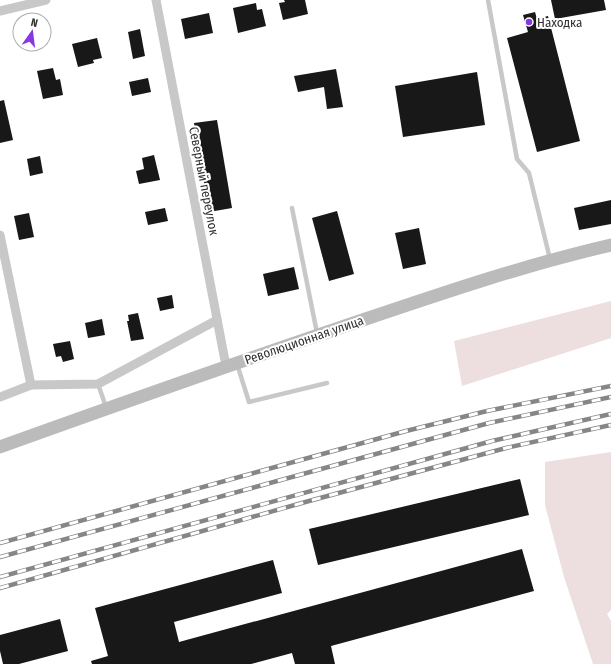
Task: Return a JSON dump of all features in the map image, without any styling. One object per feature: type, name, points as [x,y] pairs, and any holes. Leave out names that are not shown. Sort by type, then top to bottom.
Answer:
[{"type":"main road","name":"Революционная улица","points":[[0,447],[231,364],[451,290],[611,245]]},
{"type":"street","points":[[0,11],[46,0]]},
{"type":"street","name":"Северный переулок","points":[[156,0],[217,320],[231,364]]},
{"type":"street","points":[[0,235],[31,385]]},
{"type":"street","points":[[0,397],[31,385],[98,384],[217,320]]},
{"type":"lane","points":[[488,0],[517,159],[529,173],[550,261]]},
{"type":"lane","points":[[292,208],[318,335]]},
{"type":"lane","points":[[231,364],[249,402],[327,383]]},
{"type":"lane","points":[[98,384],[107,409]]},
{"type":"shaded area","points":[[611,301],[611,338],[462,386],[454,341]]},
{"type":"shaded area","points":[[611,452],[611,610],[607,614],[611,621],[611,664],[593,664],[564,577],[545,505],[545,462]]},
{"type":"building","points":[[284,0],[305,0],[308,14],[283,20],[279,3],[285,2]]},
{"type":"building","points":[[551,0],[604,0],[606,10],[555,19]]},
{"type":"building","points":[[256,3],[257,10],[262,9],[266,26],[238,33],[233,8]]},
{"type":"building","points":[[535,12],[537,19],[548,16],[580,141],[537,152],[507,38],[528,32],[523,15]]},
{"type":"building","points":[[209,13],[213,33],[185,39],[181,19]]},
{"type":"building","points":[[140,29],[145,56],[133,59],[128,32]]},
{"type":"building","points":[[97,38],[102,58],[93,60],[94,63],[78,67],[72,44]]},
{"type":"building","points":[[53,68],[56,80],[60,79],[63,95],[43,99],[37,71]]},
{"type":"building","points":[[336,69],[343,107],[327,109],[324,87],[298,92],[294,76]]},
{"type":"building","points":[[477,72],[485,125],[403,137],[395,86]]},
{"type":"building","points":[[148,78],[151,92],[132,96],[129,82]]},
{"type":"building","points":[[4,100],[13,140],[0,143],[0,101]]},
{"type":"building","points":[[217,120],[232,208],[209,212],[194,123]]},
{"type":"building","points":[[154,155],[160,180],[139,184],[136,171],[144,169],[142,158]]},
{"type":"building","points":[[40,156],[43,173],[30,176],[27,159]]},
{"type":"building","points":[[611,200],[611,224],[579,230],[574,208]]},
{"type":"building","points":[[165,208],[168,221],[148,225],[145,212]]},
{"type":"building","points":[[337,211],[354,274],[329,281],[312,218]]},
{"type":"building","points":[[29,213],[34,237],[19,240],[14,216]]},
{"type":"building","points":[[419,228],[426,264],[403,269],[395,233]]},
{"type":"building","points":[[294,267],[299,289],[268,296],[263,274]]},
{"type":"building","points":[[172,295],[174,308],[160,311],[157,298]]},
{"type":"building","points":[[138,313],[144,339],[131,341],[127,321],[129,321],[128,315]]},
{"type":"building","points":[[102,319],[105,335],[88,338],[85,323]]},
{"type":"building","points":[[70,341],[74,359],[63,362],[61,356],[56,357],[53,344]]},
{"type":"building","points":[[520,479],[529,515],[318,565],[309,529]]},
{"type":"building","points":[[522,549],[534,591],[331,646],[335,664],[295,664],[292,653],[251,664],[92,664],[91,661],[108,656],[95,608],[273,560],[282,593],[174,622],[179,642]]},
{"type":"building","points":[[60,619],[68,651],[19,664],[3,664],[0,651],[0,635]]},
{"type":"railway","points":[[0,543],[406,431],[487,411],[611,386]]},
{"type":"railway","points":[[0,557],[489,423],[611,397]]},
{"type":"railway","points":[[0,577],[492,441],[611,414]]},
{"type":"railway","points":[[0,588],[309,501],[506,448],[611,425]]},
{"type":"place","name":"Находка","points":[[529,22]]}]
